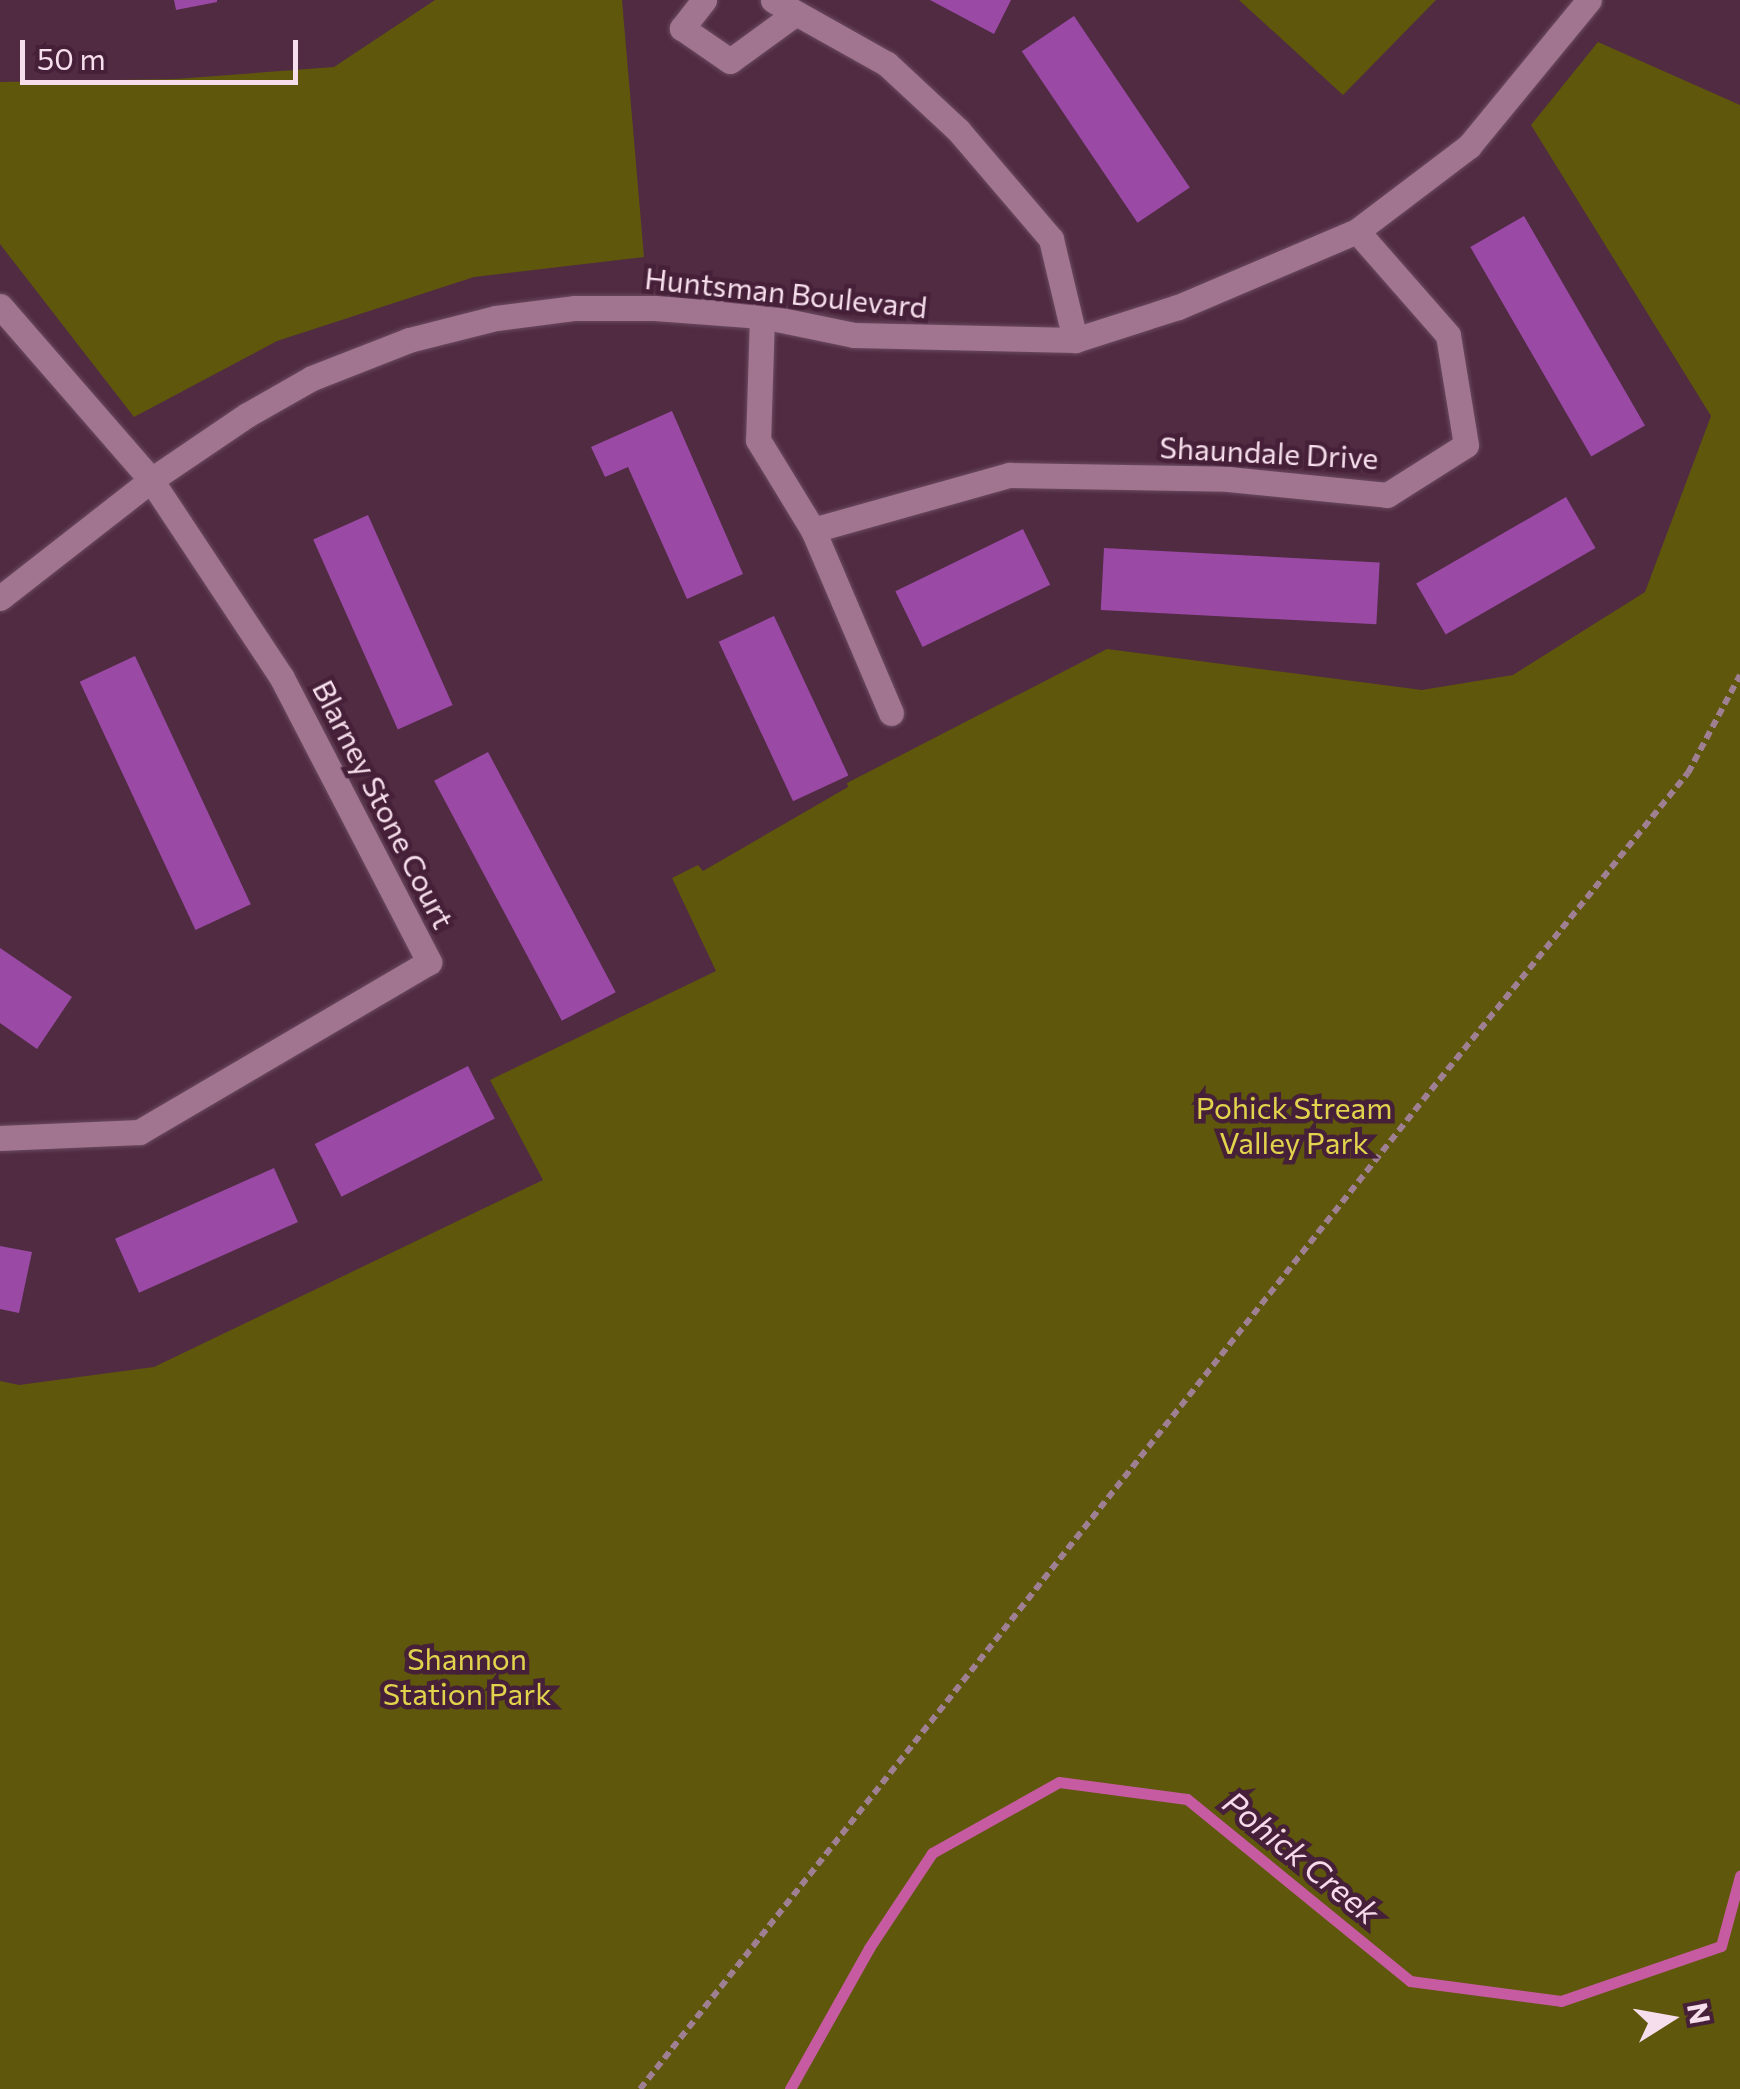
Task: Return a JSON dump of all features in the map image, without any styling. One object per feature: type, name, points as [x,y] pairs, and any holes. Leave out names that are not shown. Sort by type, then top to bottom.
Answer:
[{"type":"street","points":[[704,0],[682,28],[730,61],[783,7],[887,64],[958,130],[1051,239],[1075,340]]},
{"type":"street","name":"Huntsman Boulevard","points":[[0,598],[150,480],[247,415],[312,378],[409,340],[496,318],[576,308],[654,308],[762,316],[854,336],[1075,340],[1178,307],[1357,231],[1469,146],[1589,0]]},
{"type":"street","name":"Shaundale Drive","points":[[814,530],[1009,475],[1228,479],[1386,495],[1466,445],[1448,335],[1357,231]]},
{"type":"street","points":[[0,306],[150,480]]},
{"type":"street","points":[[762,316],[758,440],[814,530],[891,714]]},
{"type":"street","name":"Blarney Stone Court","points":[[0,1138],[138,1132],[429,962],[282,678],[150,480]]},
{"type":"path","points":[[640,2089],[1411,1115],[1688,773],[1740,674]]},
{"type":"green space","points":[[435,0],[622,0],[644,257],[474,277],[277,341],[134,417],[0,244],[0,82],[176,79],[334,67]]},
{"type":"green space","points":[[1239,0],[1436,0],[1343,95]]},
{"type":"green space","name":"Pohick Stream Valley Park","points":[[1598,42],[1740,105],[1740,2089],[0,2089],[0,1381],[19,1385],[154,1367],[543,1180],[490,1080],[716,971],[672,878],[698,865],[703,871],[848,787],[847,783],[1107,649],[1422,690],[1513,675],[1645,592],[1711,416],[1531,125]]},
{"type":"building","points":[[174,0],[217,0],[217,2],[176,10]]},
{"type":"building","points":[[930,0],[1011,0],[994,34]]},
{"type":"building","points":[[1074,16],[1190,188],[1138,223],[1022,51]]},
{"type":"building","points":[[1524,216],[1645,426],[1591,457],[1470,247]]},
{"type":"building","points":[[672,411],[743,574],[687,599],[628,467],[605,477],[591,447]]},
{"type":"building","points":[[1566,497],[1596,548],[1446,635],[1416,584]]},
{"type":"building","points":[[368,515],[453,705],[398,729],[313,539]]},
{"type":"building","points":[[1023,529],[1050,585],[923,647],[895,591]]},
{"type":"building","points":[[1104,548],[1380,562],[1376,624],[1101,610]]},
{"type":"building","points":[[774,616],[848,776],[793,801],[719,642]]},
{"type":"building","points":[[135,656],[251,904],[196,930],[80,682]]},
{"type":"building","points":[[488,752],[616,992],[562,1021],[434,781]]},
{"type":"building","points":[[0,948],[72,997],[37,1049],[0,1023]]},
{"type":"building","points":[[468,1066],[495,1119],[342,1197],[315,1144]]},
{"type":"building","points":[[274,1168],[298,1222],[139,1293],[115,1239]]},
{"type":"building","points":[[0,1246],[32,1252],[19,1313],[0,1309]]},
{"type":"waterway","name":"Pohick Creek","points":[[790,2089],[869,1948],[932,1853],[1059,1782],[1187,1799],[1410,1981],[1561,2001],[1721,1946],[1740,1876]]},
{"type":"park label","name":"Shannon Station Park","points":[[467,1675]]}]
